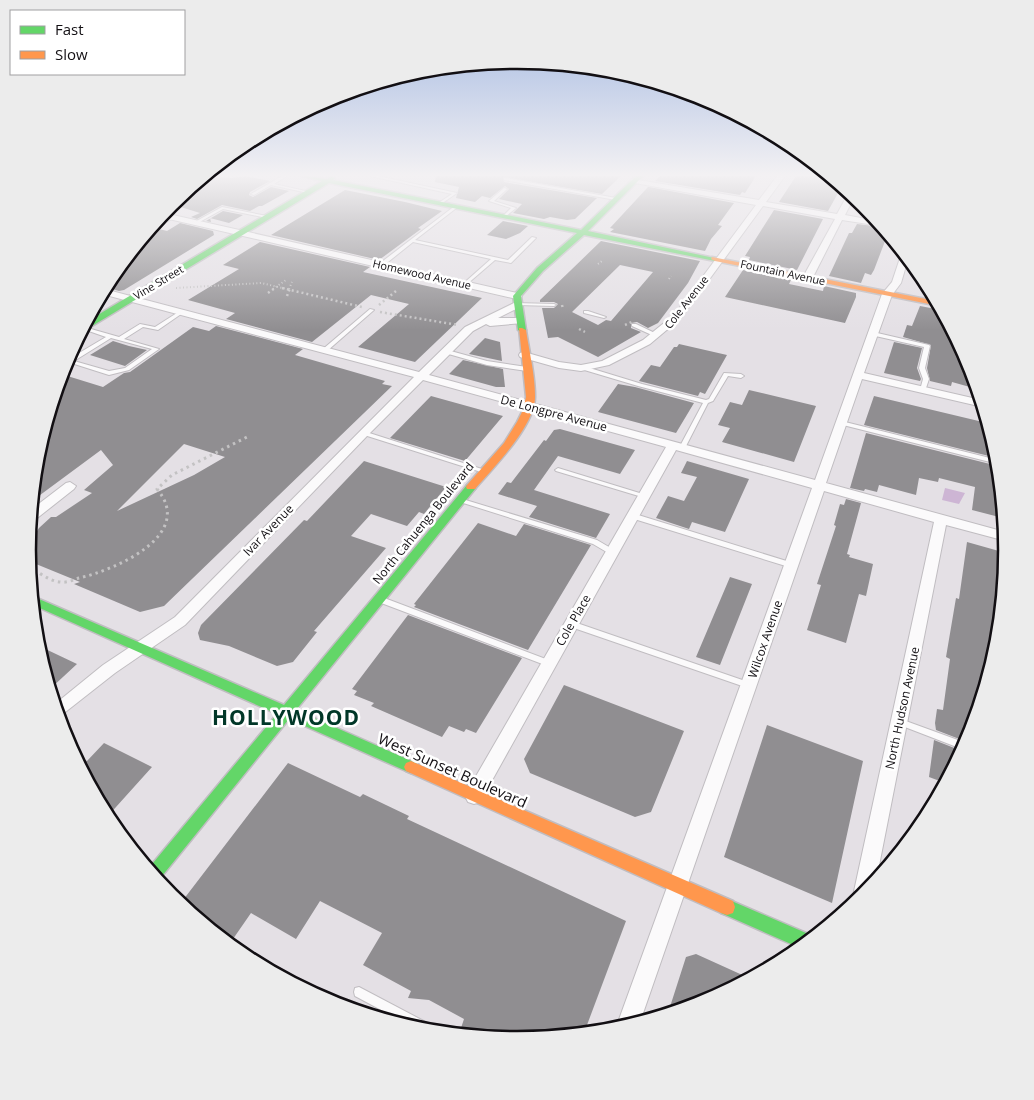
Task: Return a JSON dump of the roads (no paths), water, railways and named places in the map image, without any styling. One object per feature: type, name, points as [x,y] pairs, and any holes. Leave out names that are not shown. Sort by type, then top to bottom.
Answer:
[{"type":"main road","name":"Vine Street","points":[[95,321],[250,227]]},
{"type":"main road","name":"Fountain Avenue","points":[[564,227],[928,302]]},
{"type":"main road","points":[[517,302],[524,285],[534,273],[587,227]]},
{"type":"main road","name":"North Cahuenga Boulevard","points":[[157,869],[525,419],[530,406],[531,391],[517,302]]},
{"type":"main road","name":"West Sunset Boulevard","points":[[39,603],[799,939]]},
{"type":"street","name":"Homewood Avenue","points":[[215,227],[466,284],[517,302]]},
{"type":"street","name":"Cole Avenue","points":[[524,356],[583,368],[599,366],[665,330],[678,316],[743,227]]},
{"type":"street","points":[[808,277],[834,227]]},
{"type":"street","name":"Wilcox Avenue","points":[[631,1017],[887,294],[896,283],[902,263]]},
{"type":"street","name":"De Longpre Avenue","points":[[111,293],[422,376],[998,535]]},
{"type":"street","name":"Ivar Avenue","points":[[464,330],[517,302]]},
{"type":"street","name":"Ivar Avenue","points":[[63,707],[109,669],[180,621],[363,433],[447,352],[464,330],[500,321],[519,321]]},
{"type":"street","points":[[858,375],[974,402]]},
{"type":"street","name":"Cole Place","points":[[474,796],[644,496],[678,447]]},
{"type":"street","points":[[38,511],[70,486]]},
{"type":"street","name":"North Hudson Avenue","points":[[866,880],[941,519]]},
{"type":"lane","points":[[381,265],[429,227]]},
{"type":"lane","points":[[412,241],[509,262],[534,238]]},
{"type":"lane","points":[[466,284],[494,258]]},
{"type":"lane","points":[[517,302],[554,305]]},
{"type":"lane","points":[[325,350],[372,310]]},
{"type":"lane","points":[[120,339],[142,325],[156,329],[182,312]]},
{"type":"lane","points":[[586,312],[604,317]]},
{"type":"lane","points":[[634,323],[656,335]]},
{"type":"lane","points":[[74,363],[109,374],[127,368],[156,349],[90,330]]},
{"type":"lane","points":[[873,334],[927,346],[922,368],[926,379],[923,390]]},
{"type":"lane","points":[[78,355],[111,336]]},
{"type":"lane","points":[[447,352],[487,363],[527,369]]},
{"type":"lane","points":[[583,368],[706,402]]},
{"type":"lane","points":[[678,447],[706,402],[711,400],[726,374],[741,376]]},
{"type":"lane","points":[[841,422],[990,460]]},
{"type":"lane","points":[[363,433],[484,471]]},
{"type":"lane","points":[[558,470],[644,496]]},
{"type":"lane","points":[[460,500],[595,542],[612,552]]},
{"type":"lane","points":[[633,516],[791,565]]},
{"type":"lane","points":[[379,598],[548,663]]},
{"type":"lane","points":[[571,624],[748,686]]},
{"type":"lane","points":[[899,722],[957,743]]},
{"type":"lane","points":[[359,992],[406,1017]]},
{"type":"district","name":"HOLLYWOOD","points":[[286,717]]}]
